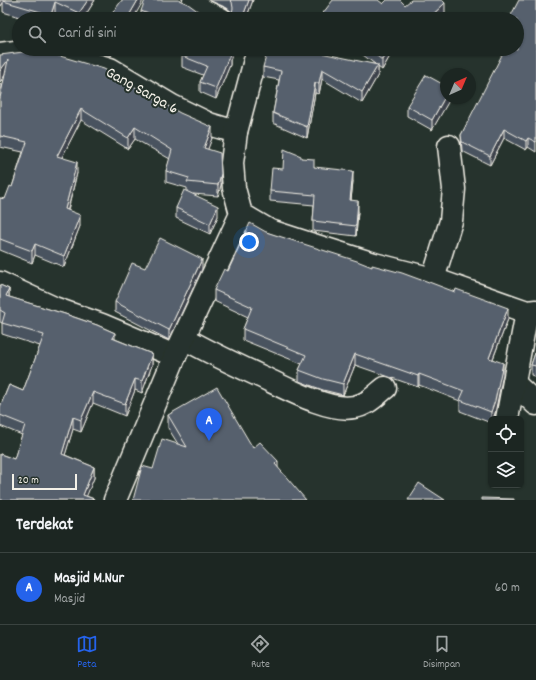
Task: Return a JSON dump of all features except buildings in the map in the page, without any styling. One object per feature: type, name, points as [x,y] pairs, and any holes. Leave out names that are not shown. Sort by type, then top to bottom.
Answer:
[{"type":"street","points":[[194,0],[195,4],[200,9],[206,12]]},
{"type":"street","name":"Gang Sarga 6","points":[[0,54],[12,52]]},
{"type":"street","name":"Gang Sarga 6","points":[[66,56],[110,69],[172,106],[209,124],[236,132]]},
{"type":"street","points":[[115,500],[179,347],[241,214],[234,188],[232,163],[236,132],[256,56]]},
{"type":"street","points":[[433,279],[451,221],[454,189],[449,146]]},
{"type":"street","points":[[241,214],[270,231],[296,240],[374,264],[433,279],[532,312],[514,383],[508,416]]},
{"type":"street","points":[[0,283],[54,308],[102,325],[179,347],[206,350],[304,396],[335,407],[354,407],[368,402],[385,388]]},
{"type":"street","points":[[514,383],[536,404]]},
{"type":"place","name":"Masjid M.Nur","points":[[209,441]]}]
